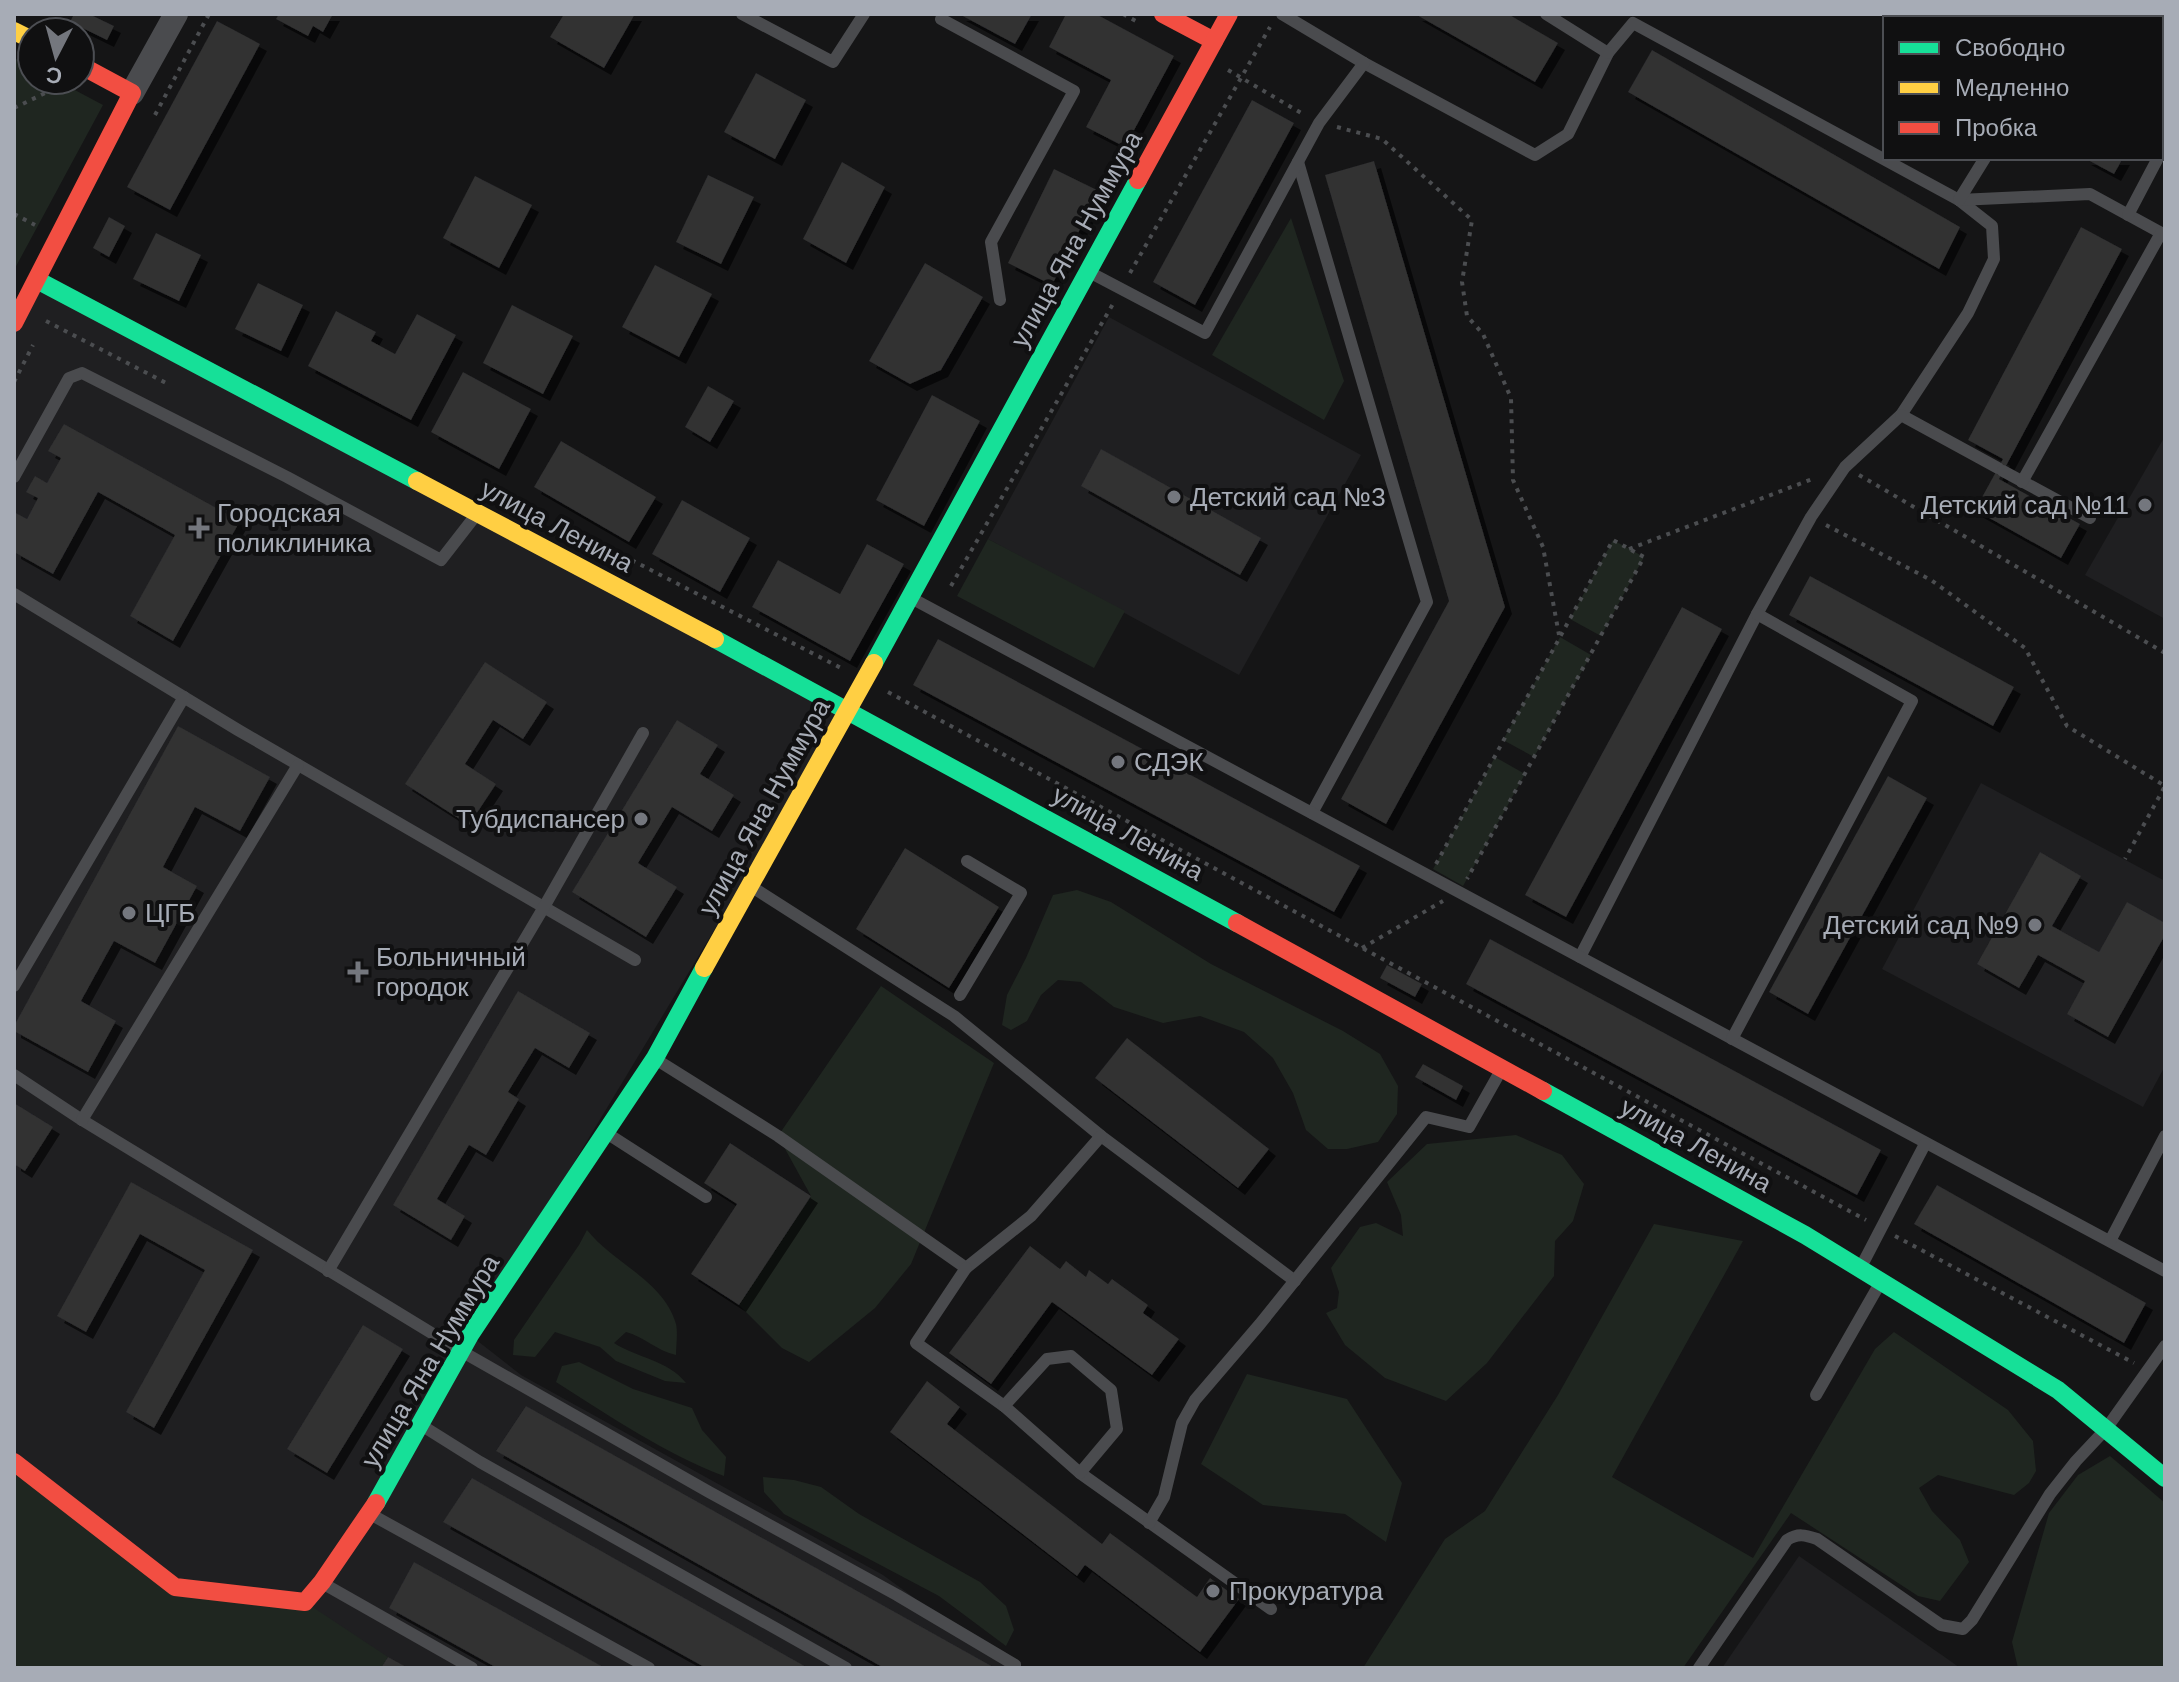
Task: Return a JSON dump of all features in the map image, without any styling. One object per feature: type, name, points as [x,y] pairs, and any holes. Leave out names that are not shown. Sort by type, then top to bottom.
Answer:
[{"type":"main road","points":[[1163,14],[1209,49]]},
{"type":"main road","name":"улица Яна Нуммура","points":[[14,1462],[175,1587],[305,1602],[322,1582],[370,1513],[461,1351],[655,1058],[1229,14]]},
{"type":"main road","points":[[14,323],[132,93],[96,74]]},
{"type":"main road","name":"улица Ленина","points":[[37,280],[873,723],[1655,1151],[1860,1269],[2058,1390],[2165,1478]]},
{"type":"street","points":[[132,93],[176,14]]},
{"type":"lane","points":[[742,14],[833,62],[864,14]]},
{"type":"lane","points":[[1282,14],[1364,63],[1535,155],[1568,134],[1608,53],[1636,18],[1883,157]]},
{"type":"lane","points":[[1546,14],[1608,53]]},
{"type":"lane","points":[[939,16],[1074,91],[991,242],[1000,300]]},
{"type":"lane","points":[[1088,271],[1205,333],[1319,123],[1364,63]]},
{"type":"lane","points":[[1580,957],[1757,614],[1811,517],[1845,467],[1901,415],[1968,313],[1994,259],[1992,226],[1959,200],[1888,160]]},
{"type":"lane","points":[[1959,200],[1984,160]]},
{"type":"lane","points":[[2128,215],[2158,160]]},
{"type":"lane","points":[[1298,162],[1427,602],[1312,813]]},
{"type":"lane","points":[[1959,200],[2090,194],[2163,234],[2022,482]]},
{"type":"lane","points":[[14,477],[69,378],[82,373],[287,477],[441,560],[477,513]]},
{"type":"lane","points":[[1901,415],[2090,518]]},
{"type":"lane","points":[[14,594],[298,765],[635,960]]},
{"type":"lane","points":[[909,597],[2165,1271]]},
{"type":"lane","points":[[1732,1039],[1912,701],[1757,614]]},
{"type":"lane","points":[[14,986],[184,697]]},
{"type":"lane","points":[[328,1271],[544,907],[643,733]]},
{"type":"lane","points":[[82,1120],[298,765]]},
{"type":"lane","points":[[960,995],[1021,893],[967,861]]},
{"type":"lane","points":[[750,886],[954,1016],[1101,1136],[1295,1281]]},
{"type":"lane","points":[[655,1058],[778,1136],[966,1268]]},
{"type":"lane","points":[[1149,1523],[1164,1497],[1182,1423],[1195,1400],[1426,1117],[1469,1127],[1502,1069]]},
{"type":"lane","points":[[14,1075],[82,1120],[461,1351],[683,1478],[897,1595],[1015,1665],[1014,1668]]},
{"type":"lane","points":[[605,1132],[706,1197]]},
{"type":"lane","points":[[1101,1136],[1031,1216],[966,1268],[916,1343],[1004,1406],[1080,1473],[1271,1609]]},
{"type":"lane","points":[[2110,1241],[2165,1136]]},
{"type":"lane","points":[[1860,1269],[1925,1144]]},
{"type":"lane","points":[[1816,1395],[1880,1282]]},
{"type":"lane","points":[[1699,1668],[1787,1540],[1794,1536],[1817,1539],[1941,1625],[1963,1629],[1972,1620],[2050,1494],[2106,1429],[2165,1346]]},
{"type":"lane","points":[[1004,1406],[1047,1359],[1071,1356],[1111,1390],[1117,1429],[1080,1473]]},
{"type":"lane","points":[[418,1423],[480,1462],[846,1668]]},
{"type":"lane","points":[[370,1513],[649,1668]]},
{"type":"lane","points":[[322,1582],[472,1668]]},
{"type":"path","points":[[937,612],[1270,27]]},
{"type":"path","points":[[1209,49],[1241,78],[1319,123],[1382,139],[1472,220],[1462,282],[1467,316],[1483,334],[1511,398],[1513,480],[1543,547],[1560,637]]},
{"type":"path","points":[[14,108],[39,96]]},
{"type":"path","points":[[14,214],[37,226]]},
{"type":"path","points":[[1629,549],[1845,467],[2165,653]]},
{"type":"path","points":[[1811,517],[1931,580],[2025,648],[2067,726],[2165,786],[2125,859]]},
{"type":"path","points":[[1429,876],[1613,540],[1644,557],[1459,892],[1362,948],[2149,1371]]},
{"type":"path","points":[[873,723],[890,694]]},
{"type":"shaded area","points":[[14,58],[16,96],[86,96],[103,105],[14,270]]},
{"type":"shaded area","points":[[1291,218],[1344,381],[1324,420],[1212,355]]},
{"type":"shaded area","name":"Больничный городок","points":[[37,280],[847,710],[470,1335],[521,1375],[883,1575],[1010,1668],[381,1668],[175,1587],[14,1462],[14,323]]},
{"type":"shaded area","name":"Детский сад №3","points":[[1109,317],[1361,455],[1239,675],[988,539]]},
{"type":"shaded area","name":"Детский сад №11","points":[[2165,436],[2165,619],[2085,575]]},
{"type":"shaded area","points":[[988,539],[1125,611],[1094,668],[957,596]]},
{"type":"shaded area","points":[[1613,540],[1644,557],[1601,636],[1570,619]]},
{"type":"shaded area","points":[[1560,637],[1591,655],[1534,757],[1503,740]]},
{"type":"shaded area","points":[[1495,757],[1525,774],[1463,886],[1433,869]]},
{"type":"shaded area","name":"Детский сад №9","points":[[1981,783],[2165,881],[2165,1066],[2143,1107],[1882,969]]},
{"type":"shaded area","points":[[1077,890],[1111,902],[1211,964],[1343,1031],[1380,1054],[1398,1086],[1397,1114],[1378,1142],[1347,1149],[1328,1149],[1306,1130],[1293,1093],[1273,1058],[1244,1032],[1200,1016],[1163,1023],[1114,1007],[1081,982],[1058,980],[1041,995],[1027,1021],[1011,1030],[1002,1025],[1007,995],[1053,895]]},
{"type":"shaded area","points":[[881,986],[994,1063],[911,1264],[875,1308],[809,1362],[782,1348],[739,1305],[811,1196],[778,1136]]},
{"type":"shaded area","points":[[1516,1135],[1562,1155],[1584,1184],[1573,1221],[1555,1241],[1554,1276],[1487,1363],[1446,1401],[1385,1378],[1345,1345],[1326,1313],[1337,1308],[1339,1292],[1331,1268],[1360,1227],[1376,1223],[1403,1236],[1401,1215],[1387,1182],[1427,1144]]},
{"type":"shaded area","points":[[1654,1224],[1743,1241],[1612,1477],[1753,1558],[1875,1349],[1894,1332],[2008,1410],[2033,1441],[2036,1471],[2029,1483],[2014,1495],[1938,1475],[1919,1488],[1932,1511],[1960,1540],[1969,1562],[1940,1601],[1918,1596],[1791,1513],[1683,1668],[1363,1668],[1445,1539],[1485,1511],[1558,1395]]},
{"type":"shaded area","points":[[587,1230],[661,1296],[676,1324],[676,1355],[626,1332],[614,1343],[670,1369],[686,1383],[665,1381],[616,1361],[600,1347],[555,1332],[535,1357],[513,1355],[514,1340]]},
{"type":"shaded area","points":[[579,1362],[633,1389],[692,1408],[702,1430],[726,1457],[724,1476],[659,1446],[556,1382],[562,1366]]},
{"type":"shaded area","points":[[1247,1374],[1347,1399],[1402,1483],[1386,1542],[1345,1514],[1263,1505],[1201,1464]]},
{"type":"shaded area","points":[[2110,1456],[2165,1503],[2165,1668],[2018,1668],[2012,1642],[2049,1513],[2078,1475]]},
{"type":"shaded area","points":[[14,1462],[175,1587],[305,1602],[388,1657],[381,1668],[14,1668]]},
{"type":"shaded area","points":[[763,1477],[821,1487],[859,1514],[980,1582],[1006,1606],[1014,1630],[1006,1646],[939,1596],[784,1514],[764,1492]]},
{"type":"shaded area","points":[[1799,1556],[1949,1660],[1960,1668],[1722,1668]]},
{"type":"building","points":[[279,14],[333,14],[323,32],[313,26],[308,36],[276,19]]},
{"type":"building","points":[[564,14],[635,14],[604,68],[550,37]]},
{"type":"building","points":[[959,14],[1032,14],[1015,44]]},
{"type":"building","points":[[1066,14],[1096,14],[1174,56],[1125,147],[1086,127],[1111,80],[1049,47]]},
{"type":"building","points":[[1415,14],[1508,14],[1558,43],[1535,82]]},
{"type":"building","points":[[1988,14],[2041,14],[2040,16]]},
{"type":"building","points":[[2165,14],[2163,86],[2163,16],[2150,16]]},
{"type":"building","points":[[96,17],[114,26],[107,40],[96,35]]},
{"type":"building","points":[[217,21],[260,44],[170,210],[127,187]]},
{"type":"building","points":[[1652,50],[1960,227],[1939,269],[1628,92]]},
{"type":"building","points":[[756,73],[806,100],[775,159],[724,132]]},
{"type":"building","points":[[1252,100],[1294,123],[1195,305],[1153,282]]},
{"type":"building","points":[[2088,160],[2122,160],[2114,174]]},
{"type":"building","points":[[1374,161],[1505,607],[1386,824],[1341,799],[1449,601],[1325,175]]},
{"type":"building","points":[[842,162],[885,187],[846,263],[803,239]]},
{"type":"building","points":[[1054,169],[1099,191],[1052,285],[1008,263]]},
{"type":"building","points":[[708,175],[754,197],[721,264],[676,242]]},
{"type":"building","points":[[475,176],[532,205],[499,268],[443,238]]},
{"type":"building","points":[[109,217],[125,226],[109,257],[93,248]]},
{"type":"building","points":[[2081,227],[2122,249],[1999,479],[2080,524],[2061,558],[1975,510],[2003,459],[1968,440]]},
{"type":"building","points":[[156,233],[201,255],[179,301],[133,279]]},
{"type":"building","points":[[925,263],[983,297],[941,370],[910,384],[869,361]]},
{"type":"building","points":[[655,265],[712,294],[679,357],[622,327]]},
{"type":"building","points":[[258,283],[303,305],[281,351],[235,329]]},
{"type":"building","points":[[512,305],[573,336],[543,394],[483,363]]},
{"type":"building","points":[[336,311],[376,332],[371,341],[395,354],[417,314],[456,335],[411,420],[308,366]]},
{"type":"building","points":[[463,372],[531,409],[499,469],[431,432]]},
{"type":"building","points":[[708,386],[734,401],[710,442],[685,427]]},
{"type":"building","points":[[932,395],[980,421],[924,526],[876,500]]},
{"type":"building","name":"Городская поликлиника","points":[[64,424],[240,521],[173,641],[130,616],[175,535],[98,492],[53,574],[14,552],[14,512],[27,519],[38,498],[26,492],[35,476],[47,483],[61,458],[48,451]]},
{"type":"building","points":[[561,441],[656,497],[629,542],[534,487]]},
{"type":"building","points":[[1101,449],[1261,538],[1240,575],[1081,486]]},
{"type":"building","points":[[682,500],[750,538],[720,592],[652,554]]},
{"type":"building","points":[[867,544],[904,564],[850,661],[752,607],[778,560],[840,594]]},
{"type":"building","points":[[1810,576],[2014,687],[1993,726],[1789,615]]},
{"type":"building","points":[[1682,607],[1722,629],[1566,917],[1525,895]]},
{"type":"building","points":[[938,639],[1360,866],[1334,912],[913,685]]},
{"type":"building","points":[[485,662],[547,702],[523,739],[493,720],[465,764],[496,784],[469,825],[405,784]]},
{"type":"building","name":"Тубдиспансер","points":[[677,720],[718,745],[700,774],[734,795],[712,831],[672,807],[638,863],[677,887],[646,937],[572,892]]},
{"type":"building","name":"ЦГБ","points":[[178,726],[270,777],[240,831],[195,807],[163,867],[197,886],[155,963],[114,941],[81,1001],[116,1021],[88,1072],[14,1031],[14,1026]]},
{"type":"building","points":[[1888,776],[1927,798],[1808,1014],[1769,992]]},
{"type":"building","points":[[905,848],[999,907],[949,988],[856,929]]},
{"type":"building","points":[[2040,852],[2081,876],[2052,926],[2099,952],[2127,902],[2165,923],[2165,935],[2108,1037],[2067,1014],[2085,981],[2038,955],[2019,988],[1977,964]]},
{"type":"building","points":[[1490,939],[1881,1150],[1857,1195],[1466,984]]},
{"type":"building","points":[[1387,965],[1422,984],[1415,997],[1380,978]]},
{"type":"building","points":[[518,991],[590,1033],[569,1068],[535,1048],[508,1092],[519,1099],[486,1155],[469,1145],[437,1199],[465,1216],[451,1240],[393,1205]]},
{"type":"building","points":[[1127,1038],[1269,1149],[1238,1188],[1095,1078]]},
{"type":"building","points":[[1423,1064],[1463,1086],[1456,1100],[1415,1077]]},
{"type":"building","points":[[14,1103],[53,1127],[25,1171],[14,1164]]},
{"type":"building","points":[[730,1143],[811,1196],[739,1305],[691,1274],[737,1204],[704,1183]]},
{"type":"building","points":[[131,1182],[253,1250],[154,1428],[126,1412],[205,1270],[140,1234],[86,1332],[57,1316]]},
{"type":"building","points":[[1937,1185],[2146,1303],[2124,1343],[1914,1224]]},
{"type":"building","points":[[1030,1246],[1060,1269],[1066,1261],[1086,1277],[1089,1270],[1108,1284],[1112,1279],[1148,1305],[1143,1313],[1179,1339],[1152,1375],[1052,1302],[991,1384],[949,1353]]},
{"type":"building","points":[[363,1325],[403,1349],[327,1473],[287,1449]]},
{"type":"building","points":[[927,1381],[960,1407],[947,1424],[1102,1544],[1110,1533],[1197,1597],[1210,1578],[1239,1599],[1200,1652],[1085,1565],[1077,1576],[890,1432]]},
{"type":"building","points":[[526,1406],[995,1668],[884,1668],[496,1451]]},
{"type":"building","points":[[472,1478],[808,1668],[706,1668],[443,1522]]},
{"type":"building","points":[[414,1562],[605,1668],[497,1668],[389,1608]]},
{"type":"building","points":[[388,1657],[408,1668],[381,1668]]},
{"type":"traffic: fast","points":[[874,663],[1138,180]]},
{"type":"traffic: fast","points":[[37,280],[417,481]]},
{"type":"traffic: fast","points":[[715,639],[1237,923]]},
{"type":"traffic: fast","points":[[376,1503],[470,1335],[655,1058],[704,968]]},
{"type":"traffic: fast","points":[[1543,1091],[1805,1235],[2058,1390],[2165,1478]]},
{"type":"traffic: slow","points":[[417,481],[715,639]]},
{"type":"traffic: slow","points":[[704,968],[874,663]]},
{"type":"traffic: jam","points":[[1163,14],[1214,41]]},
{"type":"traffic: jam","points":[[1138,180],[1229,14]]},
{"type":"traffic: jam","points":[[14,323],[132,93],[96,74]]},
{"type":"traffic: jam","points":[[1237,923],[1543,1091]]},
{"type":"traffic: jam","points":[[14,1462],[175,1587],[305,1602],[376,1503]]},
{"type":"place","name":"Детский сад №3","points":[[1174,497]]},
{"type":"place","name":"Детский сад №11","points":[[2145,505]]},
{"type":"place","name":"Городская поликлиника","points":[[199,528]]},
{"type":"place","name":"СДЭК","points":[[1118,762]]},
{"type":"place","name":"Тубдиспансер","points":[[641,819]]},
{"type":"place","name":"ЦГБ","points":[[129,913]]},
{"type":"place","name":"Детский сад №9","points":[[2035,925]]},
{"type":"place","name":"Больничный городок","points":[[358,972]]},
{"type":"place","name":"Прокуратура","points":[[1213,1591]]}]
